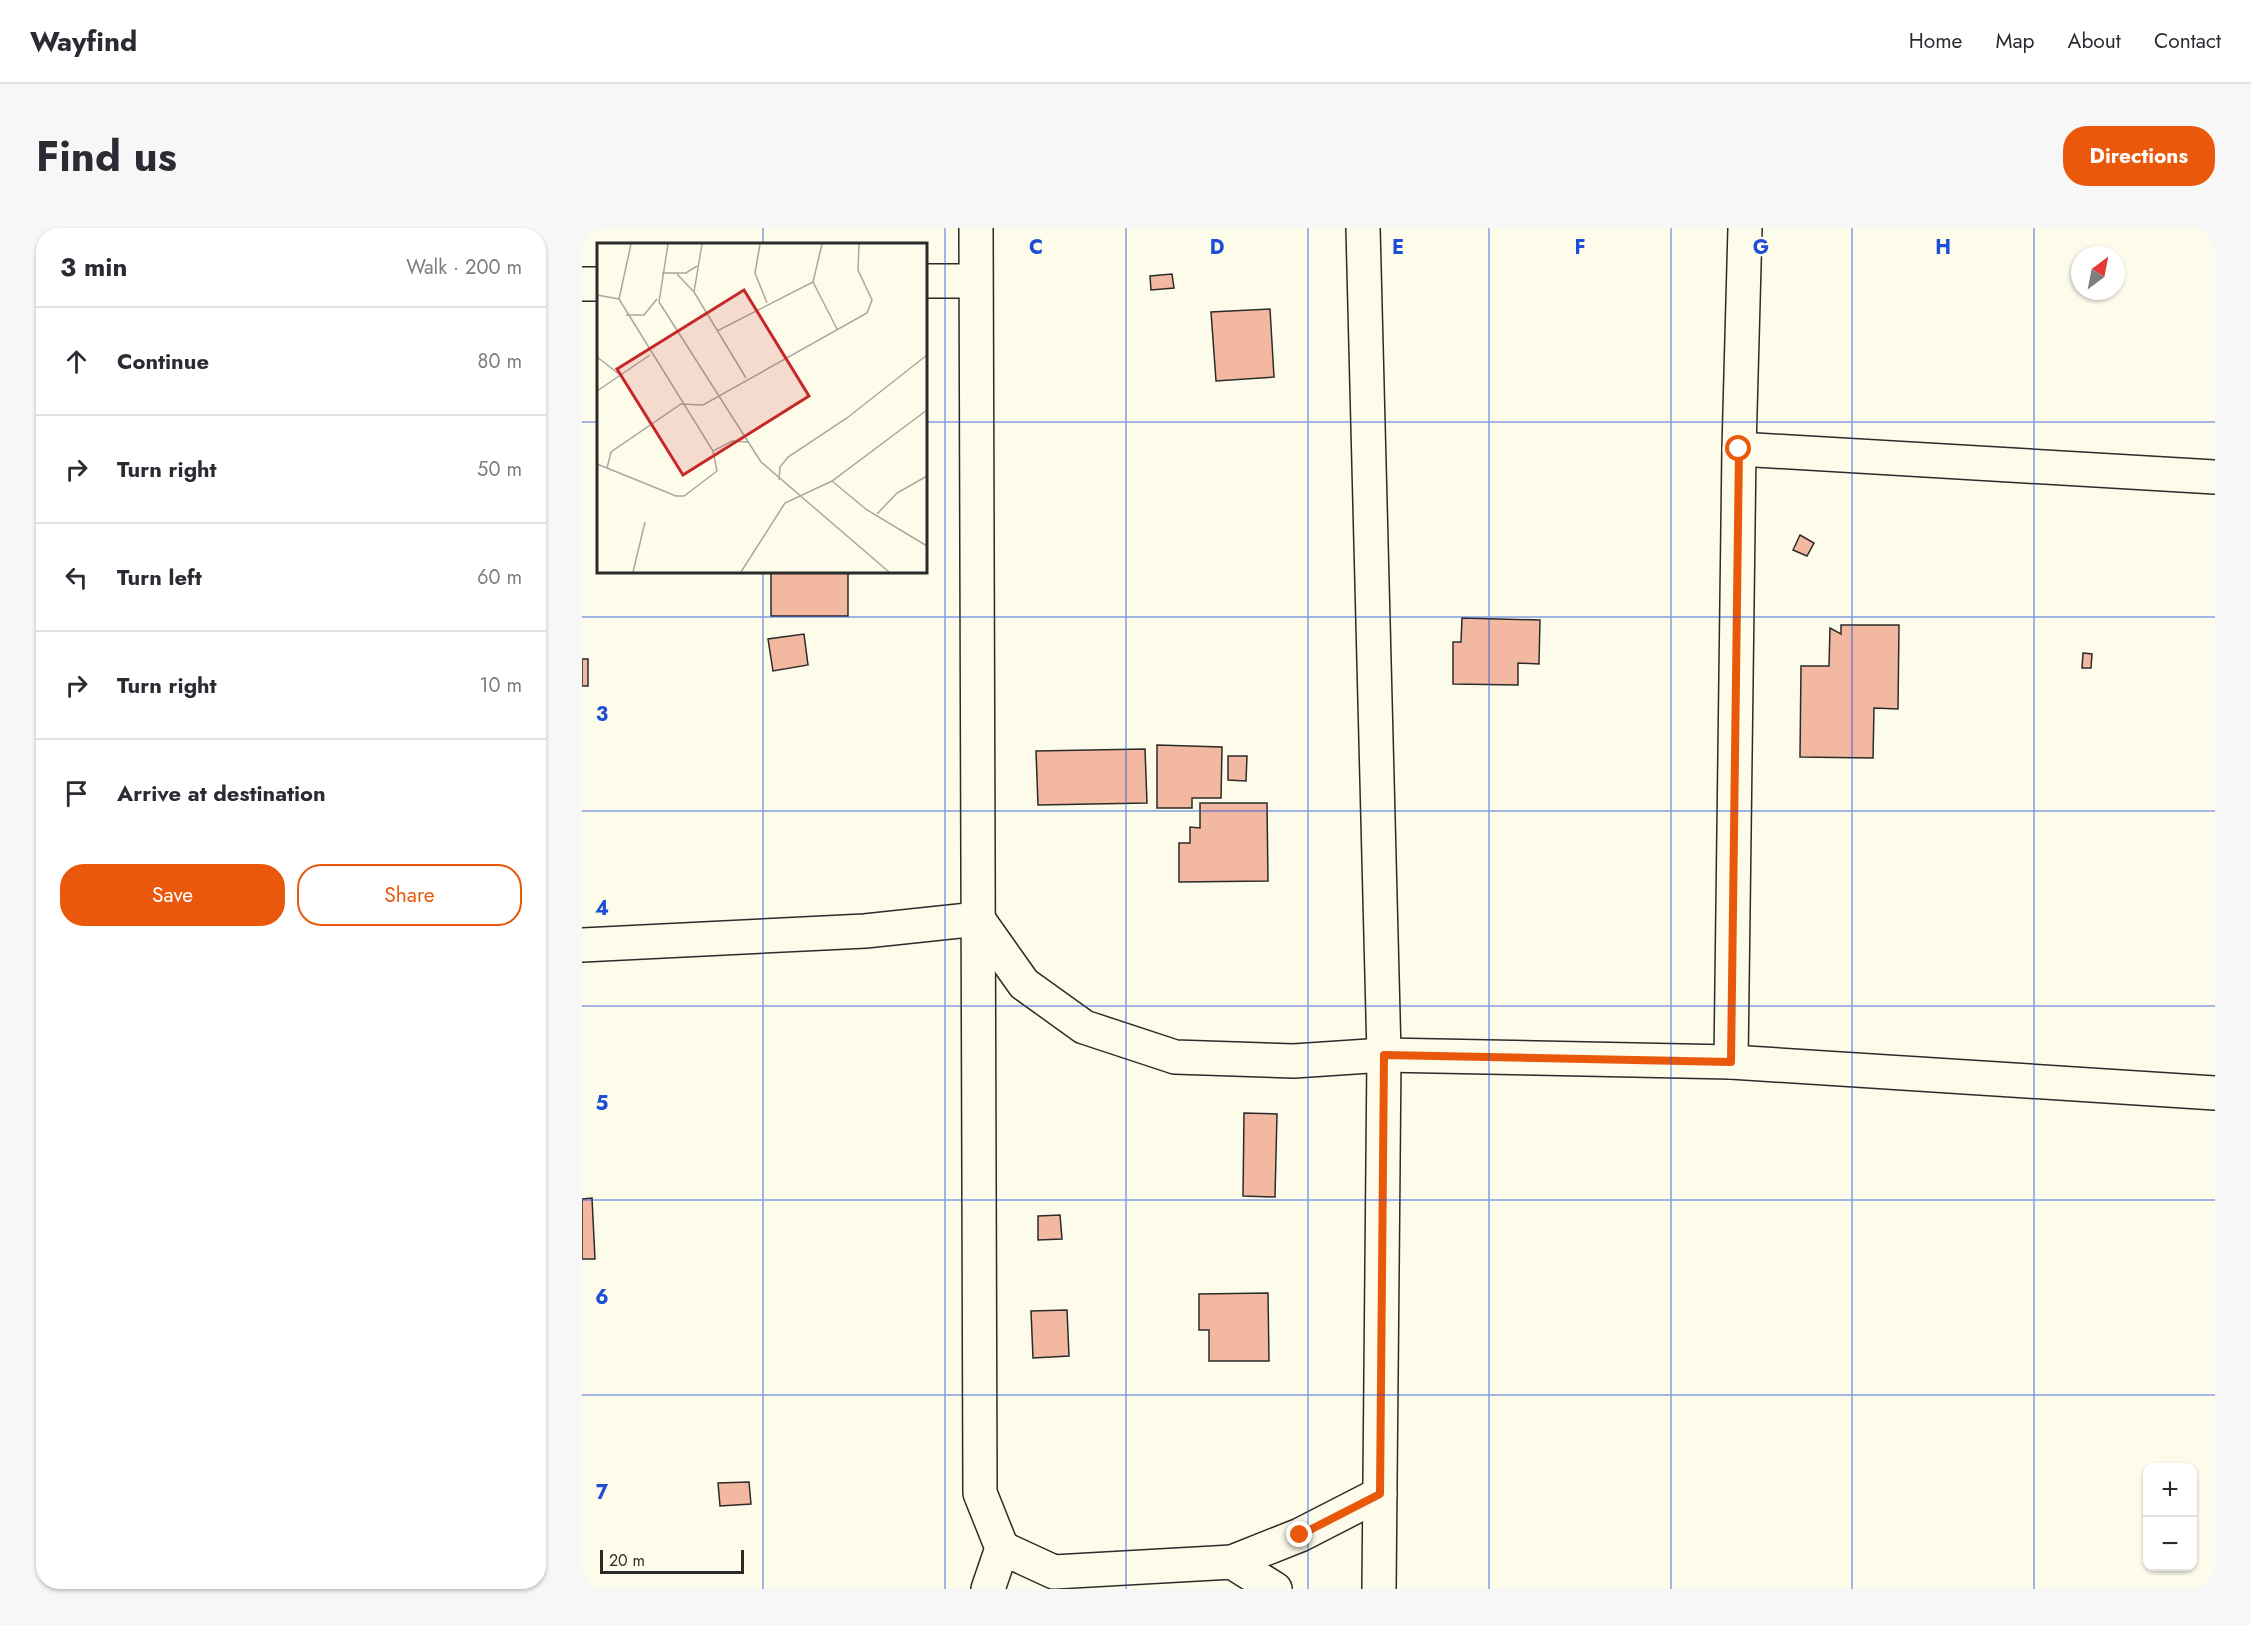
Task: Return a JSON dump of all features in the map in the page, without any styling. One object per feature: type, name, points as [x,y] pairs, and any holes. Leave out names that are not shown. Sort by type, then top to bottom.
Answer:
[{"type":"street","points":[[976,228],[980,1493],[1002,1548],[988,1589]]},
{"type":"street","points":[[1363,228],[1384,1055],[1379,1589]]},
{"type":"street","points":[[1731,1062],[1739,449],[1745,228]]},
{"type":"street","points":[[927,281],[975,281]]},
{"type":"street","points":[[1739,449],[2215,477]]},
{"type":"street","points":[[978,919],[1024,984],[1084,1027],[1175,1057],[1294,1061],[1384,1055],[1731,1062],[2215,1093]]},
{"type":"street","points":[[582,945],[865,931],[978,919]]},
{"type":"street","points":[[1002,1548],[1054,1572],[1232,1562],[1300,1535],[1380,1494]]},
{"type":"street","points":[[1232,1562],[1275,1589]]},
{"type":"building","points":[[1172,274],[1174,288],[1151,290],[1150,276]]},
{"type":"building","points":[[1270,309],[1274,377],[1216,381],[1211,312]]},
{"type":"building","points":[[1800,535],[1814,543],[1807,556],[1793,550]]},
{"type":"building","points":[[771,573],[848,573],[848,616],[771,616]]},
{"type":"building","points":[[1462,618],[1540,620],[1539,664],[1518,663],[1518,685],[1453,684],[1453,642],[1461,642]]},
{"type":"building","points":[[1841,625],[1899,625],[1898,709],[1874,708],[1873,758],[1800,757],[1801,666],[1829,666],[1830,628],[1841,634]]},
{"type":"building","points":[[804,634],[808,665],[773,671],[768,639]]},
{"type":"building","points":[[2083,653],[2092,654],[2091,668],[2082,668]]},
{"type":"building","points":[[582,659],[588,659],[588,686],[582,686]]},
{"type":"building","points":[[1157,745],[1222,747],[1221,798],[1192,798],[1192,808],[1157,808]]},
{"type":"building","points":[[1145,749],[1147,803],[1038,805],[1036,751]]},
{"type":"building","points":[[1228,756],[1247,756],[1246,781],[1228,780]]},
{"type":"building","points":[[1200,803],[1267,803],[1268,881],[1179,882],[1179,843],[1190,843],[1190,827],[1200,828]]},
{"type":"building","points":[[1244,1113],[1277,1114],[1275,1197],[1243,1196]]},
{"type":"building","points":[[592,1198],[595,1259],[582,1259],[582,1199]]},
{"type":"building","points":[[1060,1215],[1062,1239],[1038,1240],[1038,1216]]},
{"type":"building","points":[[1268,1293],[1269,1361],[1209,1361],[1209,1330],[1199,1330],[1199,1294]]},
{"type":"building","points":[[1067,1310],[1069,1356],[1033,1358],[1031,1311]]},
{"type":"building","points":[[749,1482],[751,1504],[720,1506],[718,1483]]},
{"type":"route","points":[[1300,1535],[1380,1494],[1384,1055],[1731,1062],[1739,449]]}]
